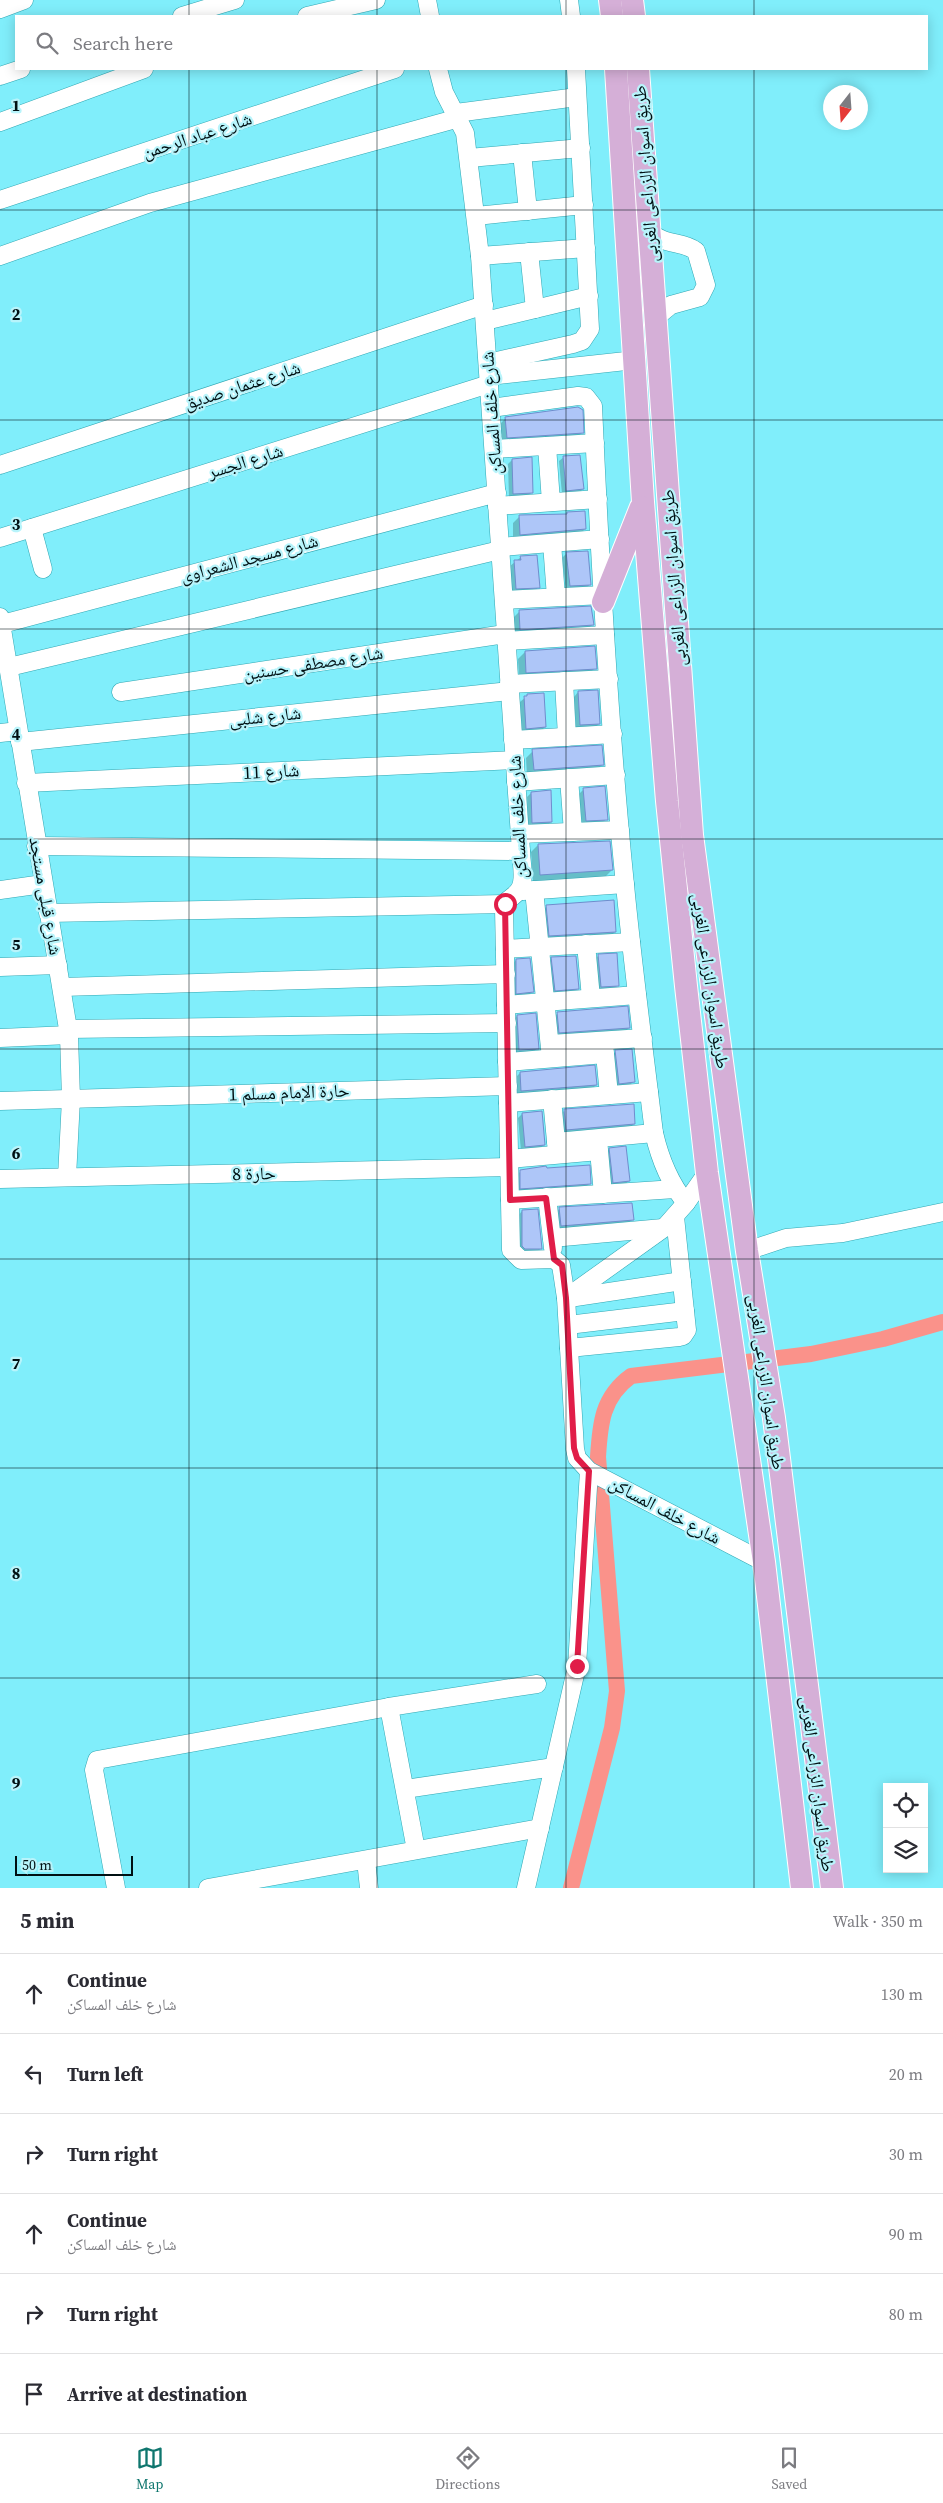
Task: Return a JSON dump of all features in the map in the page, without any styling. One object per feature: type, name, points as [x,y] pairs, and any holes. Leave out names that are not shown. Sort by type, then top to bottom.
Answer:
[{"type":"main road","points":[[632,0],[634,15]]},
{"type":"main road","name":"طريق اسوان الزراعى الغربى","points":[[616,70],[631,115],[649,231],[692,835],[748,1251],[774,1418],[826,1853],[832,1888]]},
{"type":"main road","name":"طريق اسوان الزراعى الغربى","points":[[638,70],[631,115],[635,360],[643,502],[667,801],[707,1173],[764,1562],[802,1888]]},
{"type":"main road","points":[[638,411],[662,410]]},
{"type":"main road","points":[[603,598],[643,502]]},
{"type":"main road","points":[[797,1858],[826,1853]]},
{"type":"street","points":[[0,10],[24,0]]},
{"type":"street","points":[[185,15],[236,0]]},
{"type":"street","points":[[311,15],[376,0]]},
{"type":"street","points":[[427,0],[430,15]]},
{"type":"street","points":[[569,0],[571,15]]},
{"type":"street","points":[[0,76],[18,70]]},
{"type":"street","points":[[0,122],[141,70]]},
{"type":"street","name":"شارع عباد الرحمن","points":[[0,200],[392,70]]},
{"type":"street","name":"شارع خلف المساكن","points":[[438,70],[444,92],[458,115],[465,133],[476,216],[494,449],[522,882],[527,890],[505,904],[509,1163],[513,1254],[521,1260],[554,1259],[562,1265],[568,1325],[574,1448],[577,1458],[592,1472],[764,1562]]},
{"type":"street","points":[[488,374],[582,340],[590,329],[576,70]]},
{"type":"street","points":[[0,256],[150,203],[458,115],[577,97]]},
{"type":"street","points":[[469,158],[580,148]]},
{"type":"street","points":[[522,153],[528,211]]},
{"type":"street","points":[[476,216],[584,205]]},
{"type":"street","points":[[649,231],[661,240],[688,246],[696,251],[706,285],[700,297],[671,305],[654,319]]},
{"type":"street","points":[[480,256],[586,248]]},
{"type":"street","points":[[529,252],[535,309]]},
{"type":"street","name":"شارع عثمان صديق","points":[[0,465],[484,313],[535,309],[589,296]]},
{"type":"street","points":[[488,374],[635,360]]},
{"type":"street","name":"شارع الجسر","points":[[0,538],[488,374]]},
{"type":"street","points":[[491,408],[578,396],[586,397],[593,406],[605,635],[620,830],[642,1038],[654,1132],[659,1152],[675,1189],[686,1203]]},
{"type":"street","points":[[494,449],[595,443]]},
{"type":"street","points":[[547,446],[551,502]]},
{"type":"street","name":"شارع مسجد الشعراوى","points":[[1,620],[497,500],[551,502],[598,499]]},
{"type":"street","points":[[32,528],[43,570]]},
{"type":"street","points":[[6,669],[500,549],[600,539]]},
{"type":"street","points":[[552,543],[556,597]]},
{"type":"street","points":[[504,600],[556,597],[603,598]]},
{"type":"street","name":"شارع قبلى مستجد","points":[[1,620],[6,669],[69,1032],[71,1099],[67,1177]]},
{"type":"street","name":"شارع مصطفى حسنين","points":[[121,692],[506,637],[605,635]]},
{"type":"street","name":"شارع شلبى","points":[[0,733],[19,736],[510,688],[564,681],[609,679]]},
{"type":"street","points":[[564,681],[566,737]]},
{"type":"street","points":[[513,740],[613,734]]},
{"type":"street","name":"شارع 11","points":[[26,783],[515,760]]},
{"type":"street","points":[[516,782],[616,774]]},
{"type":"street","points":[[569,778],[573,832]]},
{"type":"street","points":[[36,846],[520,843],[573,832],[620,830]]},
{"type":"street","points":[[0,890],[43,884]]},
{"type":"street","points":[[550,1051],[540,947],[527,890],[625,884]]},
{"type":"street","points":[[48,913],[505,904]]},
{"type":"street","points":[[505,949],[631,942]]},
{"type":"street","points":[[586,944],[591,998]]},
{"type":"street","points":[[0,967],[58,964]]},
{"type":"street","points":[[62,987],[506,974]]},
{"type":"street","points":[[506,1005],[637,995]]},
{"type":"street","points":[[0,1038],[69,1032],[507,1024]]},
{"type":"street","points":[[508,1062],[550,1051],[604,1047],[642,1038]]},
{"type":"street","points":[[604,1047],[609,1095]]},
{"type":"street","name":"حارة الإمام مسلم 1","points":[[0,1101],[508,1094],[552,1099],[650,1092]]},
{"type":"street","points":[[552,1099],[557,1148]]},
{"type":"street","name":"حارة 8","points":[[0,1179],[509,1163],[557,1148],[599,1145],[654,1132]]},
{"type":"street","points":[[599,1145],[603,1194]]},
{"type":"street","points":[[566,1298],[669,1223],[707,1173]]},
{"type":"street","points":[[510,1200],[675,1189]]},
{"type":"street","points":[[546,1198],[554,1259]]},
{"type":"street","points":[[748,1251],[786,1238],[868,1228],[943,1212]]},
{"type":"street","points":[[552,1238],[669,1223]]},
{"type":"street","points":[[569,1348],[679,1338],[683,1336],[687,1330],[682,1281],[669,1223]]},
{"type":"street","points":[[566,1298],[682,1281]]},
{"type":"street","points":[[568,1325],[685,1311]]},
{"type":"street","points":[[526,1888],[577,1666],[592,1472]]},
{"type":"street","points":[[116,1888],[94,1770],[97,1760],[389,1707],[537,1684]]},
{"type":"street","points":[[389,1707],[416,1850]]},
{"type":"street","points":[[405,1788],[554,1767]]},
{"type":"street","points":[[208,1888],[540,1828]]},
{"type":"street","points":[[366,1860],[369,1888]]},
{"type":"building","points":[[578,407],[583,410],[584,433],[507,438],[505,417]]},
{"type":"building","points":[[580,455],[584,489],[566,491],[563,456]]},
{"type":"building","points":[[532,457],[533,493],[513,494],[512,459]]},
{"type":"building","points":[[585,511],[586,529],[520,535],[519,515],[567,514],[567,512]]},
{"type":"building","points":[[588,551],[591,585],[570,586],[566,552]]},
{"type":"building","points":[[537,555],[540,588],[516,589],[514,560],[521,560],[520,556]]},
{"type":"building","points":[[591,606],[594,625],[520,630],[519,610]]},
{"type":"building","points":[[595,646],[597,669],[526,673],[525,651]]},
{"type":"building","points":[[598,690],[600,724],[580,725],[578,691]]},
{"type":"building","points":[[544,693],[546,727],[526,729],[524,696],[527,696],[527,694]]},
{"type":"building","points":[[602,745],[604,765],[534,770],[532,749]]},
{"type":"building","points":[[605,786],[608,820],[586,821],[583,788]]},
{"type":"building","points":[[551,790],[552,822],[532,823],[531,792]]},
{"type":"building","points":[[610,841],[613,870],[540,875],[538,844]]},
{"type":"building","points":[[614,900],[616,932],[549,936],[546,905]]},
{"type":"building","points":[[617,953],[619,986],[601,987],[598,954]]},
{"type":"building","points":[[576,956],[579,989],[555,991],[551,957]]},
{"type":"building","points":[[530,958],[534,992],[516,994],[516,959]]},
{"type":"building","points":[[628,1006],[630,1028],[559,1033],[557,1012]]},
{"type":"building","points":[[536,1013],[539,1049],[519,1050],[517,1015]]},
{"type":"building","points":[[632,1049],[635,1082],[619,1084],[615,1050]]},
{"type":"building","points":[[595,1065],[597,1085],[521,1091],[520,1072]]},
{"type":"building","points":[[634,1104],[635,1124],[566,1130],[564,1109]]},
{"type":"building","points":[[542,1111],[545,1145],[525,1147],[522,1113]]},
{"type":"building","points":[[626,1146],[630,1181],[613,1183],[609,1148]]},
{"type":"building","points":[[590,1165],[591,1184],[520,1189],[520,1170],[546,1166],[547,1168]]},
{"type":"building","points":[[632,1203],[634,1220],[561,1226],[559,1207]]},
{"type":"building","points":[[538,1209],[542,1249],[525,1249],[522,1246],[522,1210]]},
{"type":"waterway","points":[[571,1888],[612,1728],[617,1691],[598,1457],[600,1433],[608,1402],[621,1384],[631,1376],[811,1354],[883,1339],[943,1322]]},
{"type":"route","points":[[505,904],[510,1200],[546,1198],[554,1259],[558,1260],[562,1265],[566,1298],[574,1448],[580,1463],[589,1471],[577,1666]]}]
